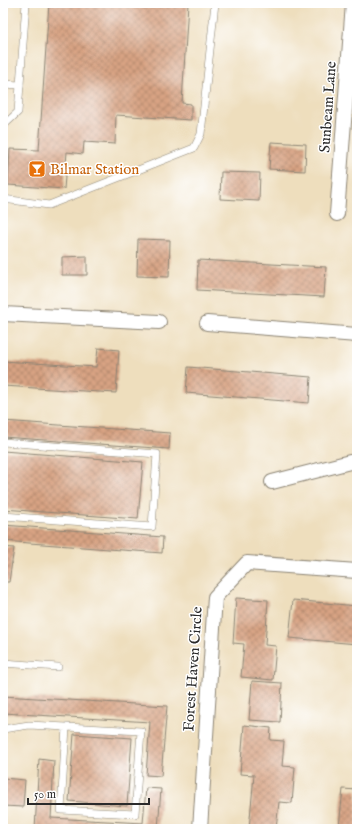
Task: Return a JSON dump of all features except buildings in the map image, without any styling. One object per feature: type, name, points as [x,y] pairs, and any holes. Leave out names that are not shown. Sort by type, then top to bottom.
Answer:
[{"type":"street","name":"Sunbeam Lane","points":[[337,214],[353,3]]},
{"type":"street","points":[[3,314],[159,322]]},
{"type":"street","points":[[207,323],[357,335]]},
{"type":"street","points":[[272,482],[350,462],[357,464]]},
{"type":"street","name":"Forest Haven Circle","points":[[200,829],[215,597],[247,563],[357,571]]},
{"type":"lane","points":[[3,126],[18,112],[26,3]]},
{"type":"lane","points":[[3,199],[49,205],[194,148],[201,134],[215,3]]},
{"type":"lane","points":[[3,84],[20,86]]},
{"type":"lane","points":[[3,442],[157,454],[152,527],[3,516]]},
{"type":"lane","points":[[3,663],[58,667]]},
{"type":"lane","points":[[3,729],[30,725],[141,731],[135,814],[61,810],[66,727]]},
{"type":"place","name":"Bilmar Station","points":[[37,169]]}]
